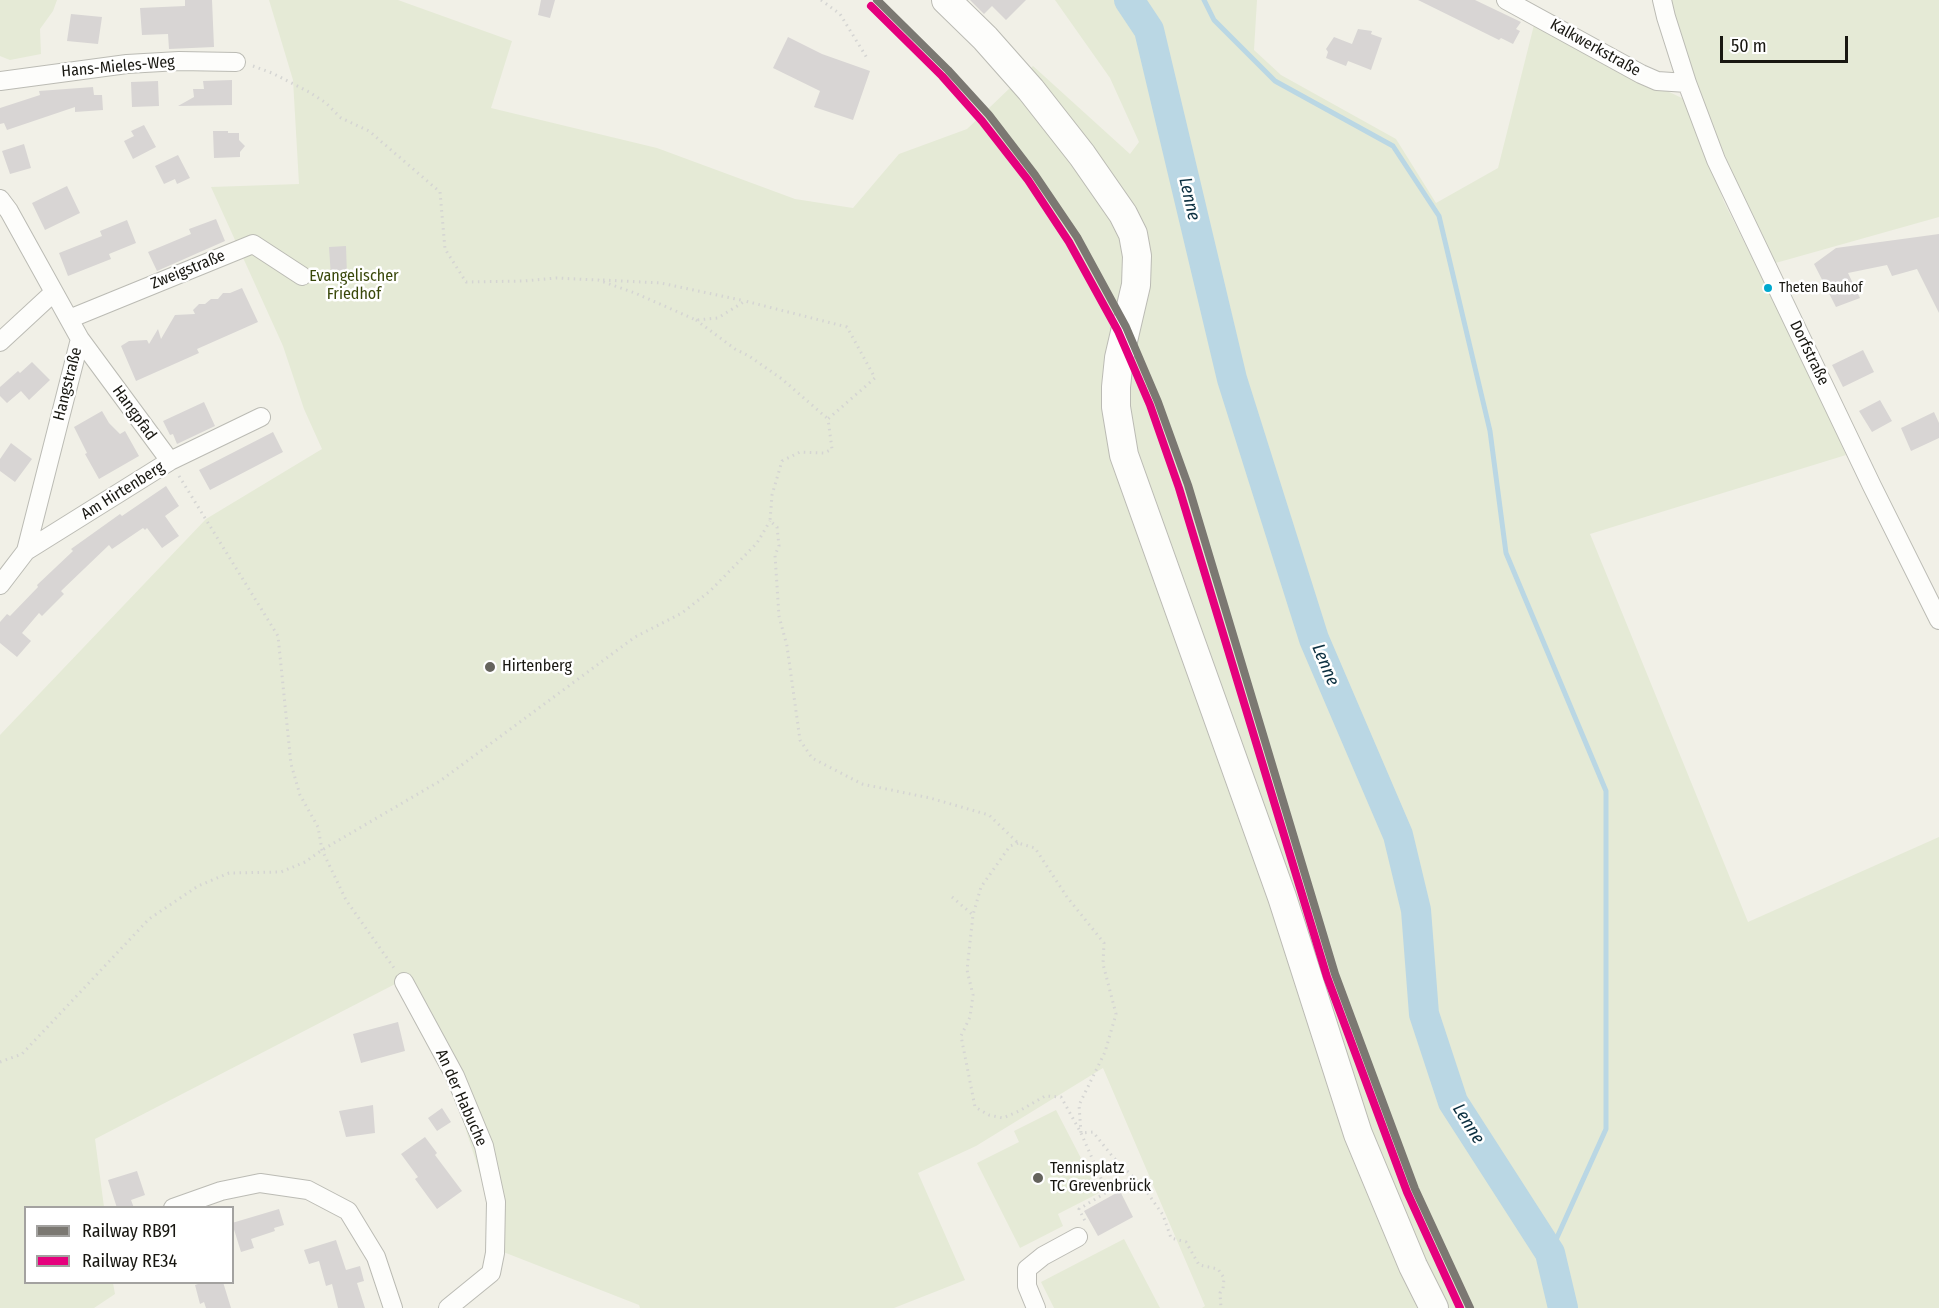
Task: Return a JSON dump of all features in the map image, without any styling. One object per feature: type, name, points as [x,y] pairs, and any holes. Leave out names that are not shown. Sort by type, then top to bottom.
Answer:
[{"type":"main road","points":[[946,0],[985,38],[1031,90],[1082,155],[1123,214],[1133,234],[1137,256],[1136,285],[1119,358],[1116,387],[1117,416],[1124,455],[1282,897],[1358,1134],[1413,1266],[1434,1308]]},
{"type":"street","name":"Kalkwerkstraße","points":[[1506,0],[1641,74],[1657,81],[1687,83]]},
{"type":"street","name":"Dorfstraße","points":[[1662,0],[1687,83],[1716,160],[1872,486],[1939,620]]},
{"type":"street","name":"Hans-Mieles-Weg","points":[[0,81],[127,64],[178,61],[236,62]]},
{"type":"street","name":"Hangstraße","points":[[0,199],[9,211],[80,339],[26,550]]},
{"type":"street","name":"Zweigstraße","points":[[69,319],[253,244],[302,276]]},
{"type":"street","points":[[0,342],[53,293]]},
{"type":"street","name":"Hangpfad","points":[[80,339],[170,461]]},
{"type":"street","name":"Am Hirtenberg","points":[[0,585],[26,550],[170,461],[261,417]]},
{"type":"street","name":"An der Habuche","points":[[404,982],[455,1076],[484,1146],[496,1202],[495,1253],[491,1273],[448,1308]]},
{"type":"street","points":[[179,1206],[221,1191],[260,1183],[308,1190],[348,1210],[376,1257],[393,1308]]},
{"type":"street","points":[[1036,1308],[1027,1286],[1027,1269],[1043,1256],[1077,1237]]},
{"type":"path","points":[[821,0],[840,14],[867,58]]},
{"type":"path","points":[[236,62],[272,73],[309,92],[326,103],[341,118],[369,131],[440,192],[445,249],[466,282],[555,278],[661,283],[745,301],[847,327],[875,378],[828,419]]},
{"type":"path","points":[[0,1062],[22,1054],[149,920],[198,886],[229,873],[281,872],[305,862],[440,781],[635,637],[682,613],[710,591],[757,543],[770,521],[772,495],[782,461],[800,452],[824,453],[832,449],[828,419],[782,379],[735,349],[696,320],[635,293],[598,280]]},
{"type":"path","points":[[696,320],[718,318],[745,301]]},
{"type":"path","points":[[170,461],[278,636],[291,764],[300,795],[318,827],[322,850],[346,900],[404,982]]},
{"type":"path","points":[[770,521],[777,526],[779,546],[775,555],[778,616],[787,646],[800,740],[812,758],[862,784],[930,798],[989,815],[1018,843],[1035,849],[1067,897],[1104,944],[1103,964],[1116,1014],[1105,1052],[1079,1105],[1081,1133]]},
{"type":"path","points":[[1018,843],[1010,846],[981,887],[973,915],[967,970],[973,994],[970,1017],[961,1036],[975,1107],[989,1115],[1003,1118],[1044,1096],[1061,1097],[1081,1133],[1107,1192],[1079,1209],[1087,1224],[1075,1231],[1077,1237]]},
{"type":"path","points":[[952,897],[973,915]]},
{"type":"path","points":[[1081,1133],[1093,1132],[1113,1157],[1144,1188],[1163,1215],[1171,1238],[1186,1242],[1199,1264],[1218,1269],[1224,1278],[1223,1289],[1220,1293],[1221,1308]]},
{"type":"green space","points":[[0,0],[57,0],[53,11],[40,29],[41,54],[10,60],[0,56]]},
{"type":"green space","name":"Evangelischer Friedhof","points":[[269,0],[398,0],[512,41],[491,108],[657,148],[795,199],[853,208],[899,154],[967,129],[1033,66],[1130,154],[1139,142],[1110,78],[1055,0],[1257,0],[1254,50],[1281,75],[1396,139],[1436,203],[1498,168],[1535,21],[1623,70],[1686,100],[1724,202],[1822,396],[1846,455],[1590,534],[1748,922],[1939,837],[1939,1308],[1202,1308],[1205,1306],[1103,1068],[976,1146],[918,1173],[965,1280],[894,1308],[640,1308],[639,1305],[488,1246],[489,1202],[451,1083],[399,982],[95,1139],[104,1206],[24,1206],[24,1284],[113,1284],[115,1294],[94,1308],[0,1308],[0,735],[206,519],[322,449],[304,409],[283,346],[211,187],[299,184],[293,80]]},
{"type":"green space","points":[[1669,0],[1939,0],[1939,217],[1772,264],[1707,114]]},
{"type":"green space","name":"Tennisplatz TC Grevenbrück","points":[[1056,1110],[1099,1193],[1058,1214],[1063,1226],[1020,1248],[977,1163],[1019,1142],[1014,1131]]},
{"type":"green space","points":[[1124,1239],[1160,1308],[1054,1308],[1041,1282]]},
{"type":"building","points":[[185,0],[212,0],[214,47],[169,49],[168,34],[142,35],[140,8],[185,6]]},
{"type":"building","points":[[541,0],[555,0],[550,18],[538,15]]},
{"type":"building","points":[[970,0],[1026,0],[1006,20],[992,6],[984,14]]},
{"type":"building","points":[[1418,0],[1475,0],[1521,22],[1516,29],[1520,31],[1513,44],[1501,38],[1499,40]]},
{"type":"building","points":[[71,14],[102,17],[98,44],[67,41]]},
{"type":"building","points":[[1358,29],[1372,31],[1371,34],[1382,38],[1371,70],[1348,61],[1346,66],[1326,58],[1328,52],[1326,49],[1334,37],[1352,44]]},
{"type":"building","points":[[788,37],[822,54],[870,71],[853,120],[814,107],[820,91],[773,68]]},
{"type":"building","points":[[232,80],[232,105],[178,106],[194,97],[193,89],[204,89],[203,81]]},
{"type":"building","points":[[158,81],[159,106],[132,107],[131,82]]},
{"type":"building","points":[[93,87],[94,95],[102,95],[103,110],[75,112],[75,107],[7,130],[4,123],[0,124],[0,108],[40,95],[39,91]]},
{"type":"building","points":[[144,125],[156,147],[133,159],[124,141],[134,136],[131,131]]},
{"type":"building","points":[[213,131],[239,133],[239,140],[245,146],[240,152],[240,157],[214,158]]},
{"type":"building","points":[[24,144],[31,168],[10,174],[2,151]]},
{"type":"building","points":[[178,155],[190,178],[177,184],[175,179],[164,184],[155,166]]},
{"type":"building","points":[[67,186],[80,213],[45,230],[32,203]]},
{"type":"building","points":[[216,219],[225,241],[157,271],[148,252],[191,234],[189,229]]},
{"type":"building","points":[[127,220],[136,243],[109,254],[111,259],[68,276],[59,253],[102,236],[100,231]]},
{"type":"building","points":[[1939,234],[1939,313],[1917,269],[1892,276],[1887,265],[1848,273],[1860,298],[1836,307],[1814,264],[1836,248]]},
{"type":"building","points":[[346,246],[347,276],[331,277],[329,247]]},
{"type":"building","points":[[242,288],[258,322],[197,349],[199,353],[136,381],[121,346],[129,341],[147,340],[149,344],[158,329],[161,339],[175,315],[195,314],[193,310],[199,304],[205,304],[211,299],[218,299],[223,293]]},
{"type":"building","points":[[1863,350],[1874,372],[1843,387],[1832,365]]},
{"type":"building","points":[[32,362],[50,380],[29,400],[21,391],[7,403],[0,396],[0,387]]},
{"type":"building","points":[[1880,400],[1892,421],[1872,432],[1859,411]]},
{"type":"building","points":[[204,402],[215,426],[177,444],[163,421]]},
{"type":"building","points":[[102,411],[109,423],[120,434],[125,431],[139,456],[99,479],[74,427]]},
{"type":"building","points":[[1934,412],[1939,423],[1939,438],[1911,451],[1901,428]]},
{"type":"building","points":[[273,432],[283,452],[210,490],[199,470]]},
{"type":"building","points":[[11,443],[32,459],[15,482],[0,471],[0,459]]},
{"type":"building","points":[[166,486],[179,506],[165,516],[179,536],[162,548],[147,528],[145,530],[143,528],[112,549],[109,545],[61,591],[64,594],[42,616],[39,613],[22,633],[31,641],[17,657],[0,643],[0,622],[7,614],[10,616],[38,587],[37,585],[73,551],[71,549],[120,514],[122,516]]},
{"type":"building","points":[[398,1022],[405,1051],[361,1063],[353,1034]]},
{"type":"building","points":[[373,1105],[375,1133],[346,1137],[339,1111]]},
{"type":"building","points":[[442,1108],[451,1122],[437,1131],[428,1118]]},
{"type":"building","points":[[425,1137],[437,1153],[435,1155],[462,1191],[437,1209],[415,1179],[418,1177],[401,1154]]},
{"type":"building","points":[[137,1171],[145,1195],[131,1200],[133,1206],[116,1206],[108,1180]]},
{"type":"building","points":[[1120,1191],[1133,1217],[1098,1236],[1084,1211]]},
{"type":"building","points":[[279,1209],[284,1225],[274,1228],[275,1231],[251,1239],[254,1248],[241,1252],[234,1222]]},
{"type":"building","points":[[336,1240],[346,1270],[360,1266],[364,1281],[357,1283],[365,1308],[338,1308],[332,1284],[326,1286],[319,1261],[309,1264],[304,1250]]},
{"type":"building","points":[[224,1284],[231,1308],[206,1308],[204,1302],[200,1304],[195,1285]]},
{"type":"waterway","name":"Lenne","points":[[1129,0],[1149,30],[1232,379],[1314,639],[1398,835],[1416,910],[1424,1014],[1453,1102],[1550,1253],[1563,1308]]},
{"type":"waterway","points":[[1204,0],[1214,20],[1275,81],[1393,146],[1439,216],[1490,431],[1506,553],[1606,791],[1606,1129],[1550,1253]]},
{"type":"rail line","name":"RB91","points":[[877,0],[948,70],[989,115],[1035,175],[1077,237],[1126,327],[1158,402],[1188,485],[1335,974],[1415,1189],[1470,1308]]},
{"type":"rail line","name":"RE34","points":[[871,6],[942,76],[982,121],[1028,180],[1069,242],[1118,331],[1150,405],[1179,488],[1327,977],[1407,1192],[1460,1308]]},
{"type":"place","name":"Theten Bauhof","points":[[1768,288]]},
{"type":"place","name":"Hirtenberg","points":[[490,667]]},
{"type":"place","name":"Tennisplatz TC Grevenbrück","points":[[1038,1178]]}]
